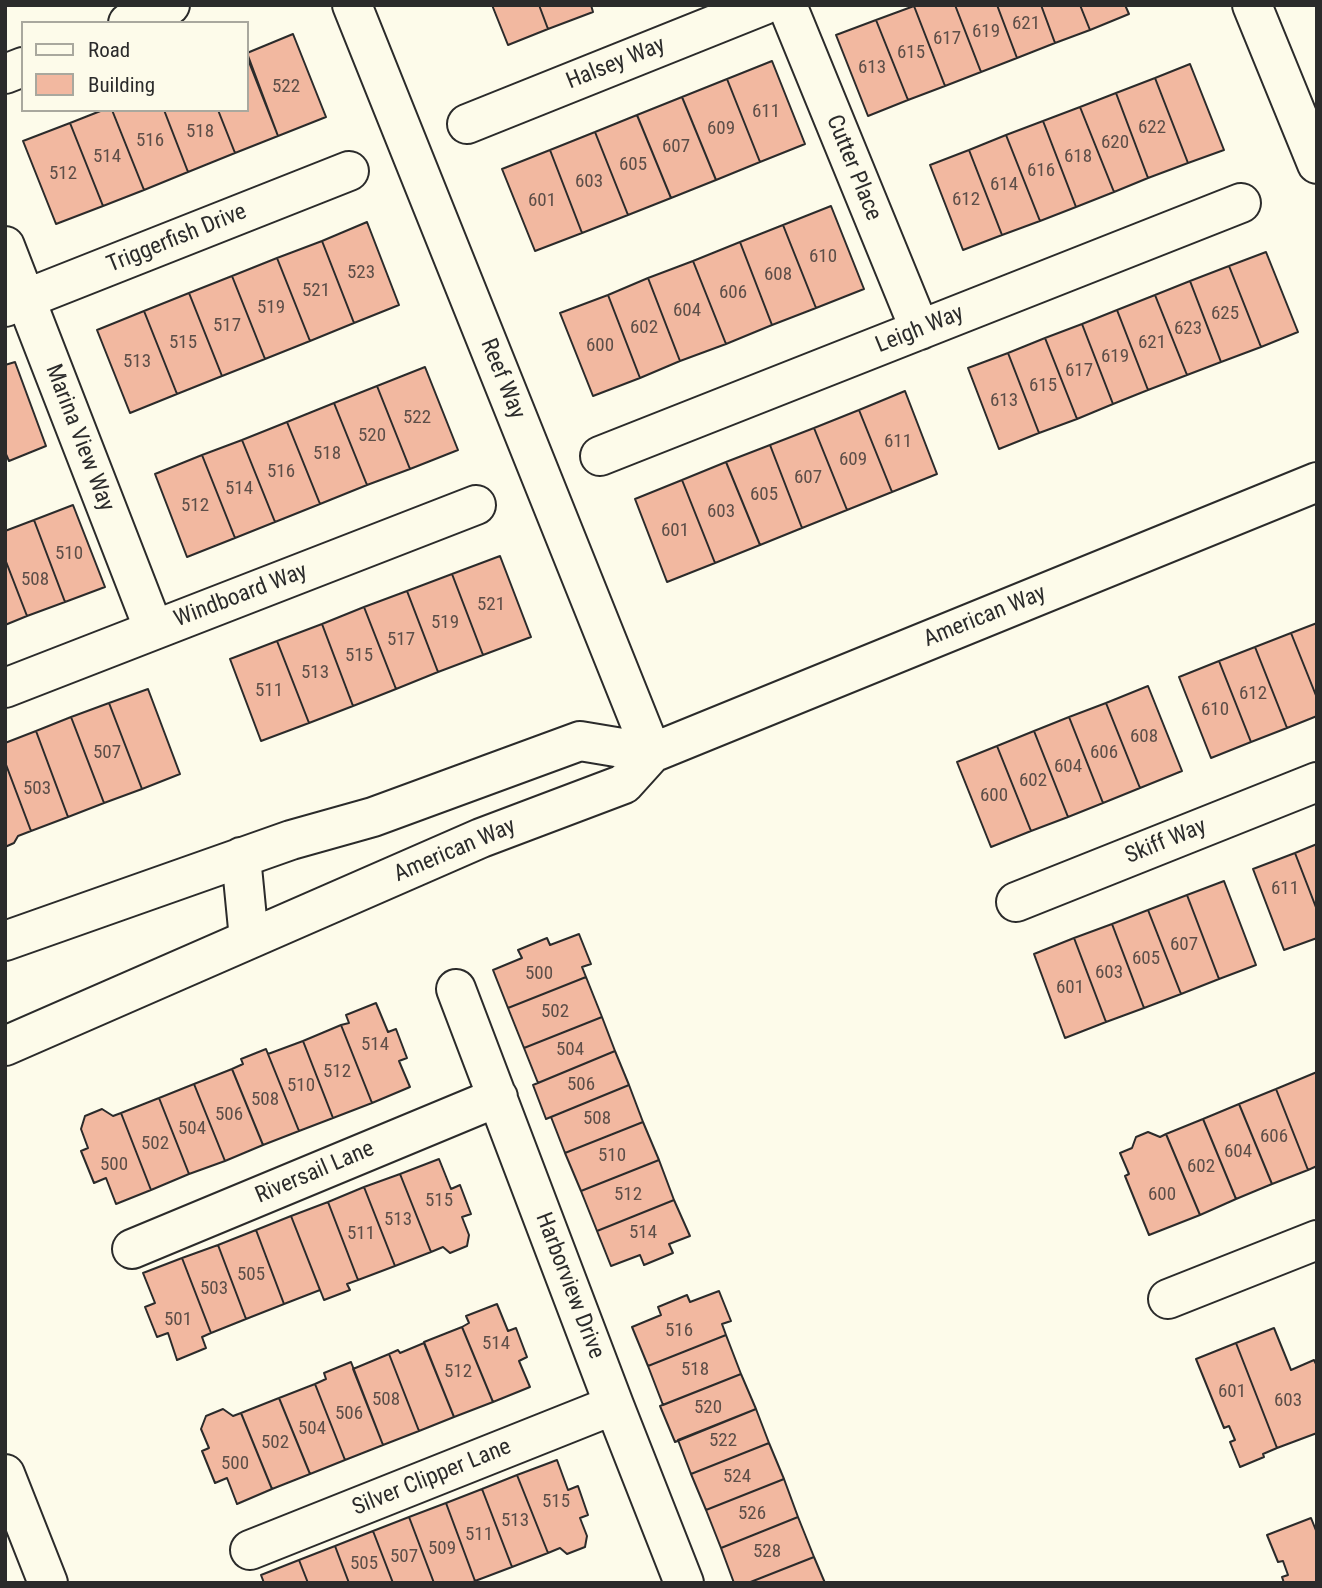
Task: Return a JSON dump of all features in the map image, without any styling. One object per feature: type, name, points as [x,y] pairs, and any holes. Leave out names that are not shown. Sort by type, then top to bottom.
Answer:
[{"type":"street","points":[[133,21],[170,5]]},
{"type":"street","name":"Reef Way","points":[[352,5],[652,753]]},
{"type":"street","name":"Halsey Way","points":[[467,124],[764,5]]},
{"type":"street","name":"Cutter Place","points":[[787,5],[919,330]]},
{"type":"street","points":[[1252,5],[1317,164]]},
{"type":"street","name":"Triggerfish Drive","points":[[15,303],[349,171]]},
{"type":"street","name":"Leigh Way","points":[[600,456],[1241,204]]},
{"type":"street","name":"Marina View Way","points":[[5,246],[15,303],[154,630]]},
{"type":"street","name":"American Way","points":[[5,1046],[481,838],[624,784],[652,753],[1317,482]]},
{"type":"street","name":"Windboard Way","points":[[5,688],[476,505]]},
{"type":"street","points":[[5,941],[241,857],[373,817],[580,741],[652,753]]},
{"type":"street","name":"Skiff Way","points":[[1016,902],[1317,782]]},
{"type":"street","points":[[241,857],[249,939]]},
{"type":"street","name":"Harborview Drive","points":[[456,989],[684,1583]]},
{"type":"street","name":"Riversail Lane","points":[[132,1249],[498,1097]]},
{"type":"street","points":[[1168,1299],[1317,1240]]},
{"type":"street","name":"Silver Clipper Lane","points":[[250,1550],[614,1405]]},
{"type":"street","points":[[9,1496],[48,1583]]},
{"type":"building","points":[[492,5],[539,5],[548,29],[508,45]]},
{"type":"building","points":[[539,5],[591,5],[593,12],[548,29]]},
{"type":"building","points":[[955,5],[997,5],[1017,58],[981,72]]},
{"type":"building","points":[[955,5],[981,72],[945,86],[914,6]]},
{"type":"building","points":[[997,5],[1041,5],[1055,43],[1017,58]]},
{"type":"building","points":[[1041,5],[1080,5],[1090,30],[1055,43]]},
{"type":"building","points":[[1080,5],[1125,5],[1129,14],[1090,30]]},
{"type":"building","points":[[914,6],[945,86],[908,100],[876,20]]},
{"type":"building","points":[[876,20],[908,100],[868,116],[836,35]]},
{"type":"building","points":[[293,34],[326,117],[278,136],[248,53]]},
{"type":"building","points":[[248,60],[278,136],[235,153],[219,112],[248,112]]},
{"type":"building","points":[[772,61],[805,144],[760,162],[727,79]]},
{"type":"building","points":[[1190,64],[1224,150],[1188,163],[1155,78]]},
{"type":"building","points":[[1155,78],[1188,163],[1148,178],[1116,93]]},
{"type":"building","points":[[727,79],[760,162],[716,180],[682,97]]},
{"type":"building","points":[[1116,93],[1148,178],[1114,192],[1080,107]]},
{"type":"building","points":[[682,97],[716,180],[671,198],[637,115]]},
{"type":"building","points":[[1080,107],[1114,192],[1076,207],[1043,121]]},
{"type":"building","points":[[98,112],[113,112],[144,190],[103,206],[70,123]]},
{"type":"building","points":[[113,112],[165,112],[188,172],[144,190]]},
{"type":"building","points":[[165,112],[219,112],[235,153],[188,172]]},
{"type":"building","points":[[637,115],[671,198],[628,215],[595,132]]},
{"type":"building","points":[[1043,121],[1076,207],[1040,221],[1006,135]]},
{"type":"building","points":[[70,123],[103,206],[56,224],[23,141]]},
{"type":"building","points":[[595,132],[628,215],[582,233],[550,150]]},
{"type":"building","points":[[1006,135],[1040,221],[1002,235],[969,150]]},
{"type":"building","points":[[550,150],[582,233],[535,251],[502,169]]},
{"type":"building","points":[[969,150],[1002,235],[963,250],[930,165]]},
{"type":"building","points":[[831,206],[864,289],[816,308],[783,225]]},
{"type":"building","points":[[367,222],[399,305],[354,323],[322,241]]},
{"type":"building","points":[[783,225],[816,308],[772,325],[740,242]]},
{"type":"building","points":[[322,241],[354,323],[310,341],[277,258]]},
{"type":"building","points":[[740,242],[772,325],[726,344],[693,261]]},
{"type":"building","points":[[1266,252],[1298,332],[1261,347],[1229,266]]},
{"type":"building","points":[[277,258],[310,341],[265,359],[232,276]]},
{"type":"building","points":[[693,261],[726,344],[680,361],[648,278]]},
{"type":"building","points":[[1229,266],[1261,347],[1221,362],[1190,281]]},
{"type":"building","points":[[232,276],[265,359],[222,376],[189,293]]},
{"type":"building","points":[[648,278],[680,361],[640,378],[608,295]]},
{"type":"building","points":[[1190,281],[1221,362],[1187,375],[1155,295]]},
{"type":"building","points":[[189,293],[222,376],[177,394],[144,311]]},
{"type":"building","points":[[608,295],[640,378],[593,396],[560,313]]},
{"type":"building","points":[[1155,295],[1187,375],[1148,390],[1117,310]]},
{"type":"building","points":[[1117,310],[1148,390],[1113,404],[1082,324]]},
{"type":"building","points":[[144,311],[177,394],[130,413],[97,330]]},
{"type":"building","points":[[1082,324],[1113,404],[1077,419],[1045,338]]},
{"type":"building","points":[[1045,338],[1077,419],[1039,433],[1008,353]]},
{"type":"building","points":[[1008,353],[1039,433],[999,449],[968,368]]},
{"type":"building","points":[[15,362],[46,446],[9,461],[5,452],[5,365]]},
{"type":"building","points":[[425,367],[458,450],[410,469],[377,386]]},
{"type":"building","points":[[377,386],[410,469],[367,485],[334,403]]},
{"type":"building","points":[[905,391],[937,474],[892,492],[859,410]]},
{"type":"building","points":[[334,403],[367,485],[320,504],[287,422]]},
{"type":"building","points":[[859,410],[892,492],[847,510],[814,428]]},
{"type":"building","points":[[287,422],[320,504],[275,522],[242,440]]},
{"type":"building","points":[[814,428],[847,510],[802,528],[770,445]]},
{"type":"building","points":[[242,440],[275,522],[235,538],[202,455]]},
{"type":"building","points":[[770,445],[802,528],[760,545],[726,462]]},
{"type":"building","points":[[202,455],[235,538],[187,557],[155,474]]},
{"type":"building","points":[[726,462],[760,545],[715,563],[682,480]]},
{"type":"building","points":[[682,480],[715,563],[667,582],[635,499]]},
{"type":"building","points":[[73,505],[105,587],[65,602],[34,520]]},
{"type":"building","points":[[34,520],[65,602],[27,616],[5,559],[5,531]]},
{"type":"building","points":[[500,556],[531,637],[483,655],[452,574]]},
{"type":"building","points":[[5,559],[27,616],[5,625]]},
{"type":"building","points":[[452,574],[483,655],[438,672],[407,591]]},
{"type":"building","points":[[407,591],[438,672],[396,689],[364,607]]},
{"type":"building","points":[[364,607],[396,689],[353,706],[322,624]]},
{"type":"building","points":[[1317,623],[1317,698],[1291,633]]},
{"type":"building","points":[[322,624],[353,706],[309,723],[277,641]]},
{"type":"building","points":[[1291,633],[1317,698],[1317,716],[1287,728],[1255,647]]},
{"type":"building","points":[[277,641],[309,723],[261,741],[230,659]]},
{"type":"building","points":[[1255,647],[1287,728],[1251,742],[1219,661]]},
{"type":"building","points":[[1219,661],[1251,742],[1211,758],[1179,677]]},
{"type":"building","points":[[1148,686],[1182,771],[1140,788],[1106,703]]},
{"type":"building","points":[[148,689],[180,774],[142,789],[109,703]]},
{"type":"building","points":[[109,703],[142,789],[104,803],[71,717]]},
{"type":"building","points":[[1106,703],[1140,788],[1103,803],[1069,717]]},
{"type":"building","points":[[71,717],[104,803],[68,817],[36,731]]},
{"type":"building","points":[[1069,717],[1103,803],[1068,817],[1034,731]]},
{"type":"building","points":[[36,731],[68,817],[31,831],[5,762],[5,743]]},
{"type":"building","points":[[1034,731],[1068,817],[1031,831],[997,746]]},
{"type":"building","points":[[997,746],[1031,831],[991,847],[957,762]]},
{"type":"building","points":[[5,762],[31,831],[18,836],[14,843],[5,847]]},
{"type":"building","points":[[1317,844],[1317,910],[1295,853]]},
{"type":"building","points":[[1295,853],[1317,910],[1317,938],[1284,950],[1253,869]]},
{"type":"building","points":[[1224,881],[1256,965],[1219,979],[1187,895]]},
{"type":"building","points":[[1187,895],[1219,979],[1181,994],[1148,910]]},
{"type":"building","points":[[1148,910],[1181,994],[1144,1008],[1112,924]]},
{"type":"building","points":[[1112,924],[1144,1008],[1106,1022],[1074,938]]},
{"type":"building","points":[[579,934],[591,964],[582,967],[586,977],[508,1008],[493,970],[522,958],[518,950],[547,938],[550,945]]},
{"type":"building","points":[[1074,938],[1106,1022],[1065,1038],[1034,954]]},
{"type":"building","points":[[586,977],[602,1017],[524,1048],[508,1008]]},
{"type":"building","points":[[376,1003],[388,1032],[396,1029],[407,1058],[399,1061],[410,1087],[372,1103],[341,1025],[349,1023],[346,1015]]},
{"type":"building","points":[[602,1017],[615,1051],[538,1083],[524,1048]]},
{"type":"building","points":[[341,1025],[372,1103],[333,1118],[303,1041]]},
{"type":"building","points":[[303,1041],[333,1118],[299,1131],[268,1054]]},
{"type":"building","points":[[266,1049],[299,1131],[263,1145],[232,1069],[243,1064],[241,1059]]},
{"type":"building","points":[[615,1051],[629,1085],[546,1119],[533,1085]]},
{"type":"building","points":[[232,1069],[263,1145],[225,1161],[194,1084]]},
{"type":"building","points":[[1317,1072],[1317,1166],[1308,1170],[1276,1089]]},
{"type":"building","points":[[194,1084],[225,1161],[189,1174],[159,1098]]},
{"type":"building","points":[[629,1085],[643,1122],[565,1153],[551,1117]]},
{"type":"building","points":[[1276,1089],[1308,1170],[1272,1184],[1239,1104]]},
{"type":"building","points":[[159,1098],[189,1174],[151,1190],[121,1113]]},
{"type":"building","points":[[1239,1104],[1272,1184],[1236,1199],[1203,1119]]},
{"type":"building","points":[[102,1109],[113,1116],[121,1113],[151,1190],[116,1204],[106,1178],[94,1183],[81,1151],[88,1148],[81,1129],[85,1116]]},
{"type":"building","points":[[1203,1119],[1236,1199],[1200,1215],[1166,1134]]},
{"type":"building","points":[[643,1122],[659,1160],[581,1191],[565,1153]]},
{"type":"building","points":[[1148,1132],[1160,1137],[1166,1134],[1200,1215],[1149,1235],[1125,1176],[1129,1174],[1120,1153],[1132,1148],[1136,1137]]},
{"type":"building","points":[[439,1159],[451,1189],[460,1185],[471,1214],[462,1217],[469,1235],[467,1246],[450,1253],[443,1247],[431,1252],[400,1174]]},
{"type":"building","points":[[659,1160],[674,1200],[597,1231],[581,1191]]},
{"type":"building","points":[[400,1174],[431,1252],[395,1266],[364,1187]]},
{"type":"building","points":[[364,1187],[395,1266],[358,1280],[328,1202]]},
{"type":"building","points":[[674,1200],[690,1236],[669,1244],[673,1253],[644,1265],[640,1255],[611,1266],[597,1231]]},
{"type":"building","points":[[328,1202],[358,1280],[347,1284],[350,1290],[324,1300],[291,1216]]},
{"type":"building","points":[[291,1216],[320,1290],[284,1304],[256,1230]]},
{"type":"building","points":[[256,1230],[284,1304],[246,1319],[218,1245]]},
{"type":"building","points":[[218,1245],[246,1319],[211,1333],[182,1258]]},
{"type":"building","points":[[182,1258],[211,1333],[202,1337],[206,1348],[177,1360],[168,1333],[157,1337],[145,1307],[155,1303],[143,1273]]},
{"type":"building","points":[[719,1291],[731,1321],[722,1324],[726,1335],[648,1366],[632,1327],[661,1315],[658,1307],[687,1295],[690,1302]]},
{"type":"building","points":[[497,1304],[508,1331],[516,1328],[527,1357],[519,1361],[530,1387],[493,1402],[462,1327],[469,1323],[466,1316]]},
{"type":"building","points":[[462,1327],[493,1402],[454,1417],[424,1342]]},
{"type":"building","points":[[1274,1328],[1291,1370],[1314,1360],[1317,1366],[1317,1433],[1277,1448],[1236,1343]]},
{"type":"building","points":[[726,1335],[741,1374],[663,1405],[648,1366]]},
{"type":"building","points":[[424,1343],[454,1417],[419,1431],[389,1354],[398,1350],[400,1353]]},
{"type":"building","points":[[1236,1343],[1277,1448],[1240,1467],[1230,1442],[1235,1440],[1229,1426],[1224,1428],[1196,1359]]},
{"type":"building","points":[[389,1354],[419,1431],[383,1445],[353,1369]]},
{"type":"building","points":[[351,1362],[383,1445],[345,1460],[315,1384],[326,1379],[324,1373]]},
{"type":"building","points":[[741,1374],[756,1409],[675,1442],[660,1406]]},
{"type":"building","points":[[315,1384],[345,1460],[310,1474],[279,1398]]},
{"type":"building","points":[[279,1398],[310,1474],[272,1489],[241,1413]]},
{"type":"building","points":[[223,1409],[233,1416],[241,1413],[272,1489],[237,1504],[227,1478],[215,1483],[202,1451],[209,1448],[201,1429],[206,1416]]},
{"type":"building","points":[[756,1409],[769,1443],[691,1474],[678,1440]]},
{"type":"building","points":[[769,1443],[784,1479],[706,1510],[691,1474]]},
{"type":"building","points":[[557,1460],[568,1490],[578,1486],[588,1515],[580,1518],[587,1536],[585,1547],[567,1554],[560,1548],[548,1553],[517,1475]]},
{"type":"building","points":[[517,1475],[548,1553],[512,1567],[482,1489]]},
{"type":"building","points":[[784,1479],[798,1517],[721,1548],[706,1510]]},
{"type":"building","points":[[482,1489],[512,1567],[475,1581],[446,1503]]},
{"type":"building","points":[[446,1503],[475,1581],[471,1583],[434,1583],[409,1517]]},
{"type":"building","points":[[409,1517],[434,1583],[393,1583],[373,1531]]},
{"type":"building","points":[[798,1517],[814,1557],[748,1583],[734,1583],[721,1548]]},
{"type":"building","points":[[1311,1518],[1317,1533],[1317,1583],[1284,1583],[1282,1577],[1288,1575],[1283,1561],[1278,1562],[1267,1535]]},
{"type":"building","points":[[373,1531],[393,1583],[349,1583],[335,1546]]},
{"type":"building","points":[[335,1546],[349,1583],[308,1583],[299,1560]]},
{"type":"building","points":[[814,1557],[825,1583],[748,1583]]},
{"type":"building","points":[[299,1560],[308,1583],[264,1583],[261,1575]]}]
